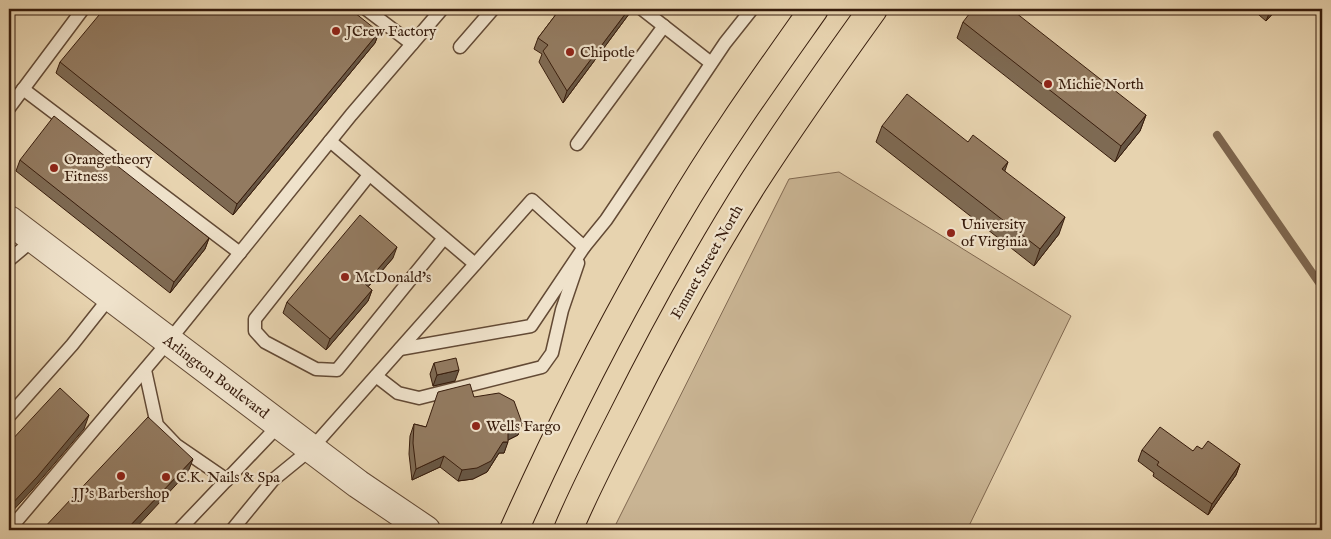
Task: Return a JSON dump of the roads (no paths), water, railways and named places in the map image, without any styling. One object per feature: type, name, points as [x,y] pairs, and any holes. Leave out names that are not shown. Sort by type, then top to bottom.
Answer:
[{"type":"main road","points":[[514,530],[600,351],[675,216],[744,108],[814,9]]},
{"type":"main road","name":"Emmet Street North","points":[[568,530],[582,497],[649,363],[694,281],[753,184],[805,104],[873,9]]},
{"type":"street","name":"Arlington Boulevard","points":[[9,220],[358,484],[426,530]]},
{"type":"lane","points":[[9,108],[82,9]]},
{"type":"lane","points":[[366,9],[412,44]]},
{"type":"lane","points":[[9,530],[145,370],[330,141],[442,9]]},
{"type":"lane","points":[[460,47],[493,9]]},
{"type":"lane","points":[[642,9],[711,63]]},
{"type":"lane","points":[[400,349],[531,326],[584,247],[606,220],[711,63],[752,9]]},
{"type":"lane","points":[[577,144],[664,26]]},
{"type":"lane","points":[[23,89],[240,253]]},
{"type":"lane","points":[[330,141],[475,264]]},
{"type":"lane","points":[[369,175],[255,319],[255,331],[265,342],[316,369],[338,370],[444,238]]},
{"type":"lane","points":[[232,530],[272,480],[311,449],[532,200],[584,247]]},
{"type":"lane","points":[[9,260],[34,239]]},
{"type":"lane","points":[[376,376],[398,393],[419,398],[542,368],[552,353],[562,310],[584,247]]},
{"type":"lane","points":[[9,416],[72,345],[110,297]]},
{"type":"lane","points":[[145,370],[157,425],[176,445],[227,480]]},
{"type":"lane","points":[[179,530],[279,425]]},
{"type":"waterway","points":[[1217,135],[1322,287]]},
{"type":"place","name":"JCrew Factory","points":[[336,31]]},
{"type":"place","name":"Chipotle","points":[[570,52]]},
{"type":"place","name":"Michie North","points":[[1048,84]]},
{"type":"place","name":"Orangetheory Fitness","points":[[54,168]]},
{"type":"place","name":"University of Virginia","points":[[951,233]]},
{"type":"place","name":"McDonald's","points":[[345,277]]},
{"type":"place","name":"Wells Fargo","points":[[476,426]]},
{"type":"place","name":"JJ's Barbershop","points":[[121,476]]},
{"type":"place","name":"C.K. Nails & Spa","points":[[166,477]]}]
